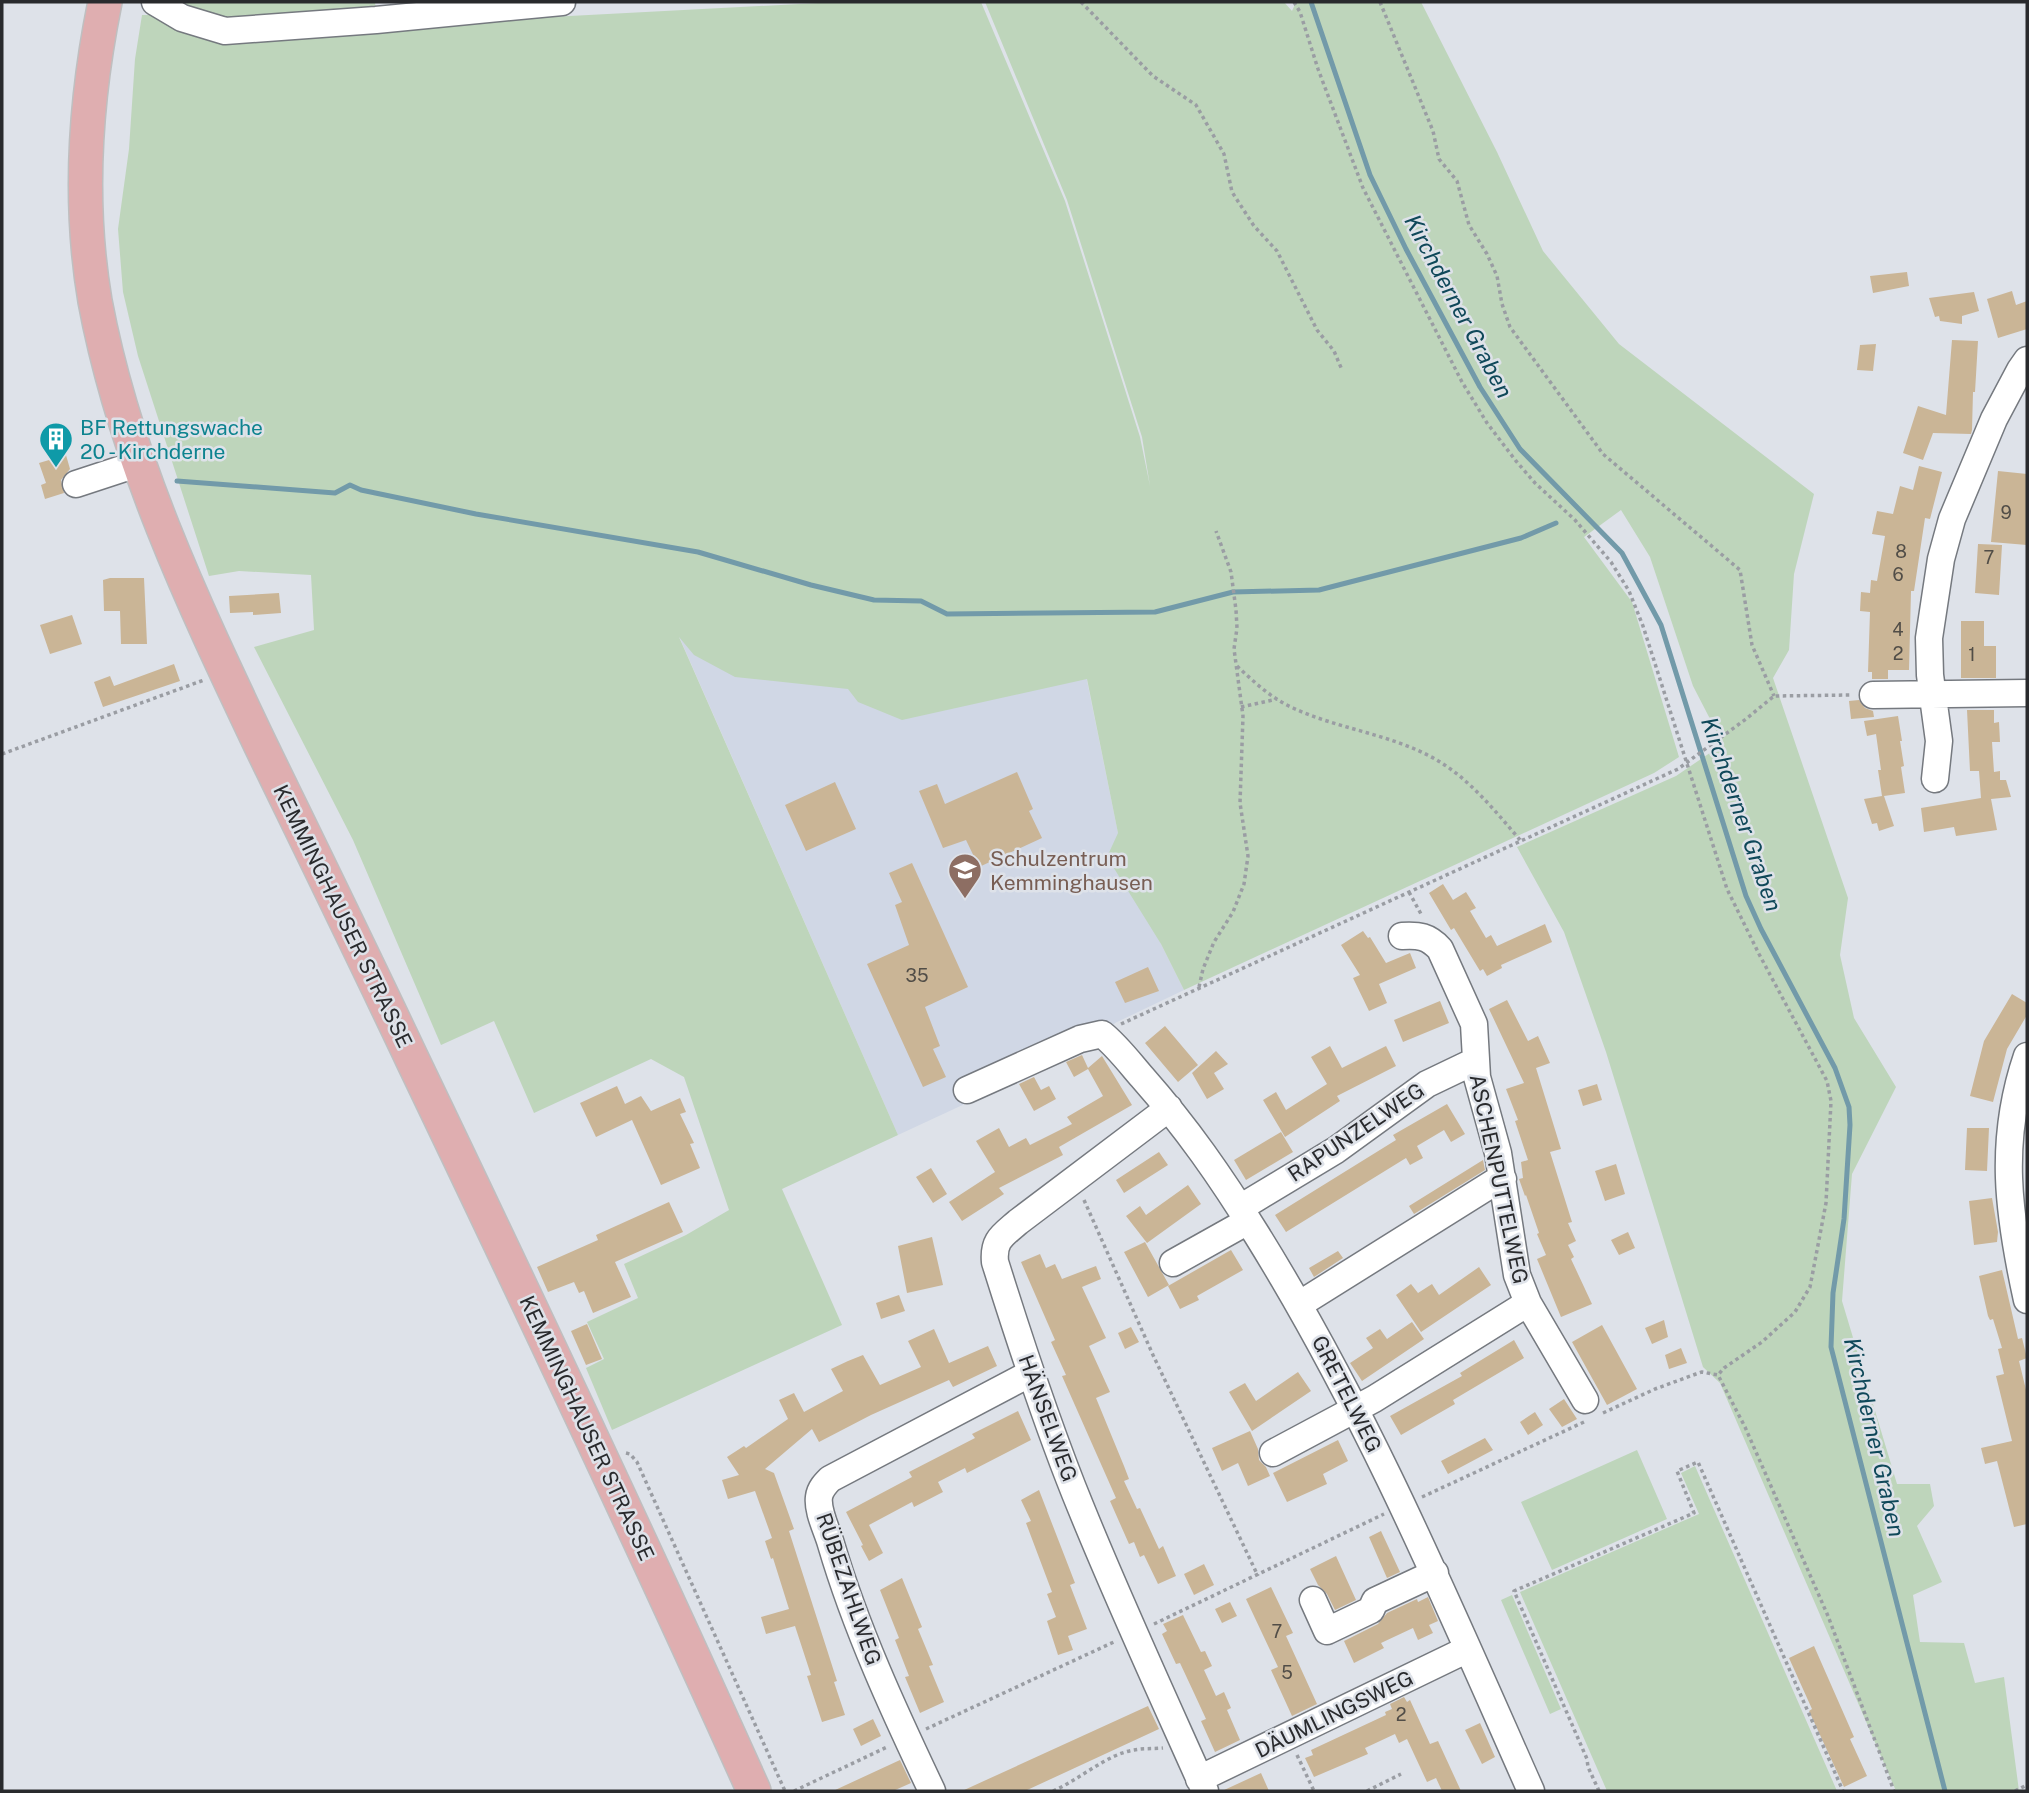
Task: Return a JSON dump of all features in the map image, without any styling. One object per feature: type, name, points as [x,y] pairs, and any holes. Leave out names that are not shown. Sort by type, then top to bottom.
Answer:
[{"type":"main road","name":"KEMMINGHAUSER STRASSE","points":[[105,2],[93,60],[87,114],[85,177],[95,298],[110,369],[171,550],[225,670],[597,1447],[754,1791]]},
{"type":"street","points":[[155,2],[182,18],[225,31],[562,2]]},
{"type":"street","points":[[1935,779],[1939,741],[1932,695],[1929,638],[1941,559],[1952,519],[1994,419],[2027,360]]},
{"type":"street","points":[[76,484],[140,463]]},
{"type":"street","points":[[1873,695],[2027,693]]},
{"type":"street","name":"ASCHENPUTTELWEG","points":[[1402,936],[1419,935],[1431,940],[1440,949],[1474,1024],[1477,1077],[1503,1179],[1517,1275],[1528,1303],[1585,1400]]},
{"type":"street","points":[[967,1090],[1080,1039],[1105,1036]]},
{"type":"street","name":"GRETELWEG","points":[[1105,1036],[1169,1108],[1207,1156],[1300,1304],[1356,1409],[1435,1573],[1531,1791]]},
{"type":"street","points":[[2027,1056],[2011,1110],[2008,1186],[2018,1260],[2027,1300]]},
{"type":"street","name":"RAPUNZELWEG","points":[[1173,1263],[1427,1084],[1475,1061]]},
{"type":"street","name":"HÄNSELWEG","points":[[1169,1108],[1018,1222],[998,1240],[994,1249],[995,1262],[1031,1373],[1091,1531],[1133,1633],[1202,1785]]},
{"type":"street","points":[[1300,1304],[1503,1179]]},
{"type":"street","points":[[1273,1453],[1356,1409],[1528,1303]]},
{"type":"street","name":"RÜBEZAHLWEG","points":[[932,1791],[882,1681],[838,1567],[820,1510],[819,1496],[830,1479],[1031,1373]]},
{"type":"street","points":[[1313,1600],[1327,1631],[1371,1611],[1375,1601],[1435,1573]]},
{"type":"street","name":"DÄUMLINGSWEG","points":[[1202,1785],[1288,1737],[1468,1649]]},
{"type":"path","points":[[1082,2],[1153,76],[1196,106],[1224,154],[1232,192],[1254,226],[1277,251],[1317,330],[1334,351],[1342,370]]},
{"type":"path","points":[[1294,2],[1300,12],[1318,69],[1363,188],[1462,382],[1516,461],[1535,484],[1575,520],[1611,562],[1629,591],[1688,762],[1727,889],[1822,1070],[1831,1101],[1826,1203],[1810,1287],[1794,1312],[1762,1342],[1718,1375]]},
{"type":"path","points":[[1380,2],[1433,131],[1439,159],[1457,181],[1469,225],[1497,276],[1510,327],[1603,454],[1740,570],[1752,645],[1774,696]]},
{"type":"path","points":[[1199,988],[1214,942],[1234,912],[1244,884],[1248,856],[1241,803],[1241,707],[1234,649],[1237,628],[1231,572],[1216,531]]},
{"type":"path","points":[[1236,664],[1260,688],[1293,708],[1392,741],[1435,760],[1476,789],[1521,841]]},
{"type":"path","points":[[2,754],[194,685],[225,670]]},
{"type":"path","points":[[1105,1036],[1117,1026],[1664,776],[1717,741],[1774,696],[1873,695]]},
{"type":"path","points":[[1241,707],[1278,699]]},
{"type":"path","points":[[1074,1179],[1153,1355],[1258,1576]]},
{"type":"path","points":[[1417,1499],[1655,1389],[1702,1373],[1718,1375]]},
{"type":"path","points":[[1718,1375],[1745,1427],[1828,1616],[1894,1791]]},
{"type":"path","points":[[1599,1791],[1514,1591],[1694,1513],[1677,1471],[1698,1462],[1843,1791]]},
{"type":"path","points":[[1146,1627],[1392,1510]]},
{"type":"path","points":[[915,1734],[1122,1638]]},
{"type":"path","points":[[1288,1737],[1314,1791]]},
{"type":"path","points":[[794,1791],[888,1746]]},
{"type":"path","points":[[1053,1791],[1072,1783],[1110,1759],[1132,1750],[1162,1748]]},
{"type":"path","points":[[1367,1791],[1401,1774]]},
{"type":"path","points":[[2015,1791],[2027,1785]]},
{"type":"shaded area","name":"Schulzentrum Kemminghausen","points":[[678,634],[1081,651],[1118,833],[1161,944],[1184,990],[1115,1023],[1096,1043],[898,1135]]},
{"type":"green space","points":[[169,2],[375,2],[376,12],[245,23]]},
{"type":"green space","points":[[837,2],[981,2],[1065,201],[1140,437],[1150,486],[1142,437],[1067,200],[985,2],[1284,2],[1292,11],[1296,2],[1421,2],[1497,152],[1543,251],[1619,344],[1814,494],[1794,574],[1789,650],[1773,678],[1848,898],[1840,955],[1854,1018],[1896,1087],[1852,1174],[1842,1301],[1897,1484],[1930,1484],[1934,1506],[1917,1526],[1942,1582],[1913,1595],[1920,1642],[1964,1643],[1975,1683],[2004,1677],[2019,1791],[1896,1791],[1720,1383],[1703,1367],[1606,1052],[1564,932],[1517,847],[1676,776],[1723,744],[1693,686],[1650,557],[1621,510],[1584,537],[1632,602],[1679,757],[1654,773],[1184,990],[1161,944],[1107,857],[1118,833],[1087,679],[902,720],[858,702],[848,689],[735,677],[694,655],[679,637],[898,1135],[782,1189],[842,1325],[612,1430],[586,1368],[604,1359],[587,1322],[638,1298],[624,1264],[686,1235],[729,1210],[684,1077],[651,1059],[534,1113],[494,1021],[441,1045],[353,840],[254,647],[314,630],[311,575],[239,571],[209,576],[138,356],[123,292],[118,229],[129,149],[135,59],[142,15],[377,26]]},
{"type":"green space","points":[[1637,1450],[1667,1519],[1552,1570],[1521,1502]]},
{"type":"green space","points":[[1695,1466],[1837,1791],[1607,1791],[1520,1592],[1699,1514],[1681,1473]]},
{"type":"green space","points":[[1512,1595],[1561,1709],[1550,1714],[1501,1600]]},
{"type":"building","points":[[1907,272],[1909,286],[1873,293],[1870,276]]},
{"type":"building","points":[[2012,291],[2016,305],[2027,301],[2027,329],[1998,338],[1987,299]]},
{"type":"building","points":[[1974,292],[1979,311],[1962,316],[1962,324],[1940,321],[1939,316],[1935,317],[1929,298]]},
{"type":"building","points":[[1952,340],[1978,341],[1972,430],[1971,434],[1933,433],[1923,460],[1903,453],[1918,406],[1946,415]]},
{"type":"building","points":[[1876,344],[1873,371],[1857,370],[1860,345]]},
{"type":"building","name":"BF Rettungswache 20 - Kirchderne","points":[[66,455],[70,469],[61,480],[64,493],[45,499],[41,485],[46,483],[39,463]]},
{"type":"building","points":[[1919,466],[1942,472],[1930,519],[1925,518],[1914,591],[1911,591],[1909,670],[1888,670],[1888,679],[1872,679],[1872,672],[1868,672],[1870,612],[1860,611],[1861,592],[1870,593],[1871,580],[1877,581],[1885,536],[1872,534],[1877,511],[1893,514],[1900,486],[1913,490]]},
{"type":"building","points":[[1998,471],[2027,474],[2027,545],[1991,542]]},
{"type":"building","points":[[1978,544],[2002,545],[1999,595],[1975,593]]},
{"type":"building","points":[[144,578],[147,644],[121,644],[120,611],[104,611],[103,580]]},
{"type":"building","points":[[279,593],[281,613],[230,613],[229,596]]},
{"type":"building","points":[[72,615],[82,644],[50,654],[40,625]]},
{"type":"building","points":[[1961,621],[1984,621],[1984,646],[1996,646],[1996,678],[1961,678]]},
{"type":"building","points":[[174,664],[180,681],[103,707],[94,682],[110,676],[114,686]]},
{"type":"building","points":[[1859,700],[1865,708],[1873,711],[1874,717],[1851,719],[1849,701]]},
{"type":"building","points":[[1967,710],[1994,710],[1994,723],[1999,722],[2000,742],[1992,742],[1994,772],[2000,771],[2000,780],[2006,780],[2011,797],[1991,799],[1997,830],[1956,836],[1954,827],[1924,832],[1921,808],[1981,798],[1979,771],[1970,771]]},
{"type":"building","points":[[1898,716],[1905,793],[1884,796],[1894,826],[1879,831],[1877,823],[1872,824],[1864,799],[1882,796],[1876,734],[1867,736],[1864,721]]},
{"type":"building","points":[[1017,772],[1033,809],[1029,811],[1042,838],[979,867],[966,840],[943,848],[919,791],[937,784],[945,804]]},
{"type":"building","points":[[835,782],[856,829],[806,851],[785,805]]},
{"type":"building","points":[[912,863],[968,987],[925,1007],[940,1046],[933,1049],[946,1077],[923,1087],[867,964],[909,945],[895,905],[902,902],[889,873]]},
{"type":"building","points":[[1443,884],[1453,900],[1466,892],[1476,908],[1470,911],[1486,938],[1491,935],[1497,946],[1545,924],[1552,942],[1501,965],[1502,968],[1487,976],[1483,969],[1480,971],[1454,928],[1451,930],[1429,893]]},
{"type":"building","points":[[1363,931],[1370,937],[1386,963],[1410,953],[1416,968],[1379,984],[1387,1003],[1369,1011],[1353,978],[1360,975],[1341,945]]},
{"type":"building","points":[[1148,967],[1159,991],[1125,1003],[1115,982]]},
{"type":"building","points":[[2012,994],[2027,1003],[2027,1015],[2007,1049],[1993,1102],[1970,1096],[1984,1041]]},
{"type":"building","points":[[1507,1000],[1528,1041],[1538,1036],[1550,1063],[1536,1068],[1561,1149],[1550,1152],[1572,1222],[1568,1223],[1576,1241],[1568,1245],[1574,1257],[1571,1259],[1592,1304],[1561,1317],[1537,1259],[1546,1255],[1519,1179],[1523,1178],[1521,1162],[1528,1160],[1515,1121],[1518,1120],[1506,1089],[1524,1083],[1489,1009]]},
{"type":"building","points":[[1440,1001],[1449,1023],[1403,1042],[1394,1020]]},
{"type":"building","points":[[1165,1026],[1198,1065],[1178,1082],[1145,1043]]},
{"type":"building","points":[[1330,1046],[1342,1068],[1386,1046],[1396,1066],[1337,1096],[1340,1101],[1285,1137],[1263,1100],[1276,1092],[1286,1110],[1327,1084],[1311,1057]]},
{"type":"building","points":[[1216,1051],[1228,1064],[1214,1073],[1224,1089],[1207,1099],[1192,1073]]},
{"type":"building","points":[[1082,1055],[1088,1068],[1102,1056],[1132,1105],[1059,1147],[1063,1155],[999,1188],[1004,1194],[962,1221],[949,1202],[995,1172],[976,1141],[999,1128],[1009,1147],[1026,1138],[1030,1145],[1072,1124],[1067,1117],[1103,1096],[1088,1069],[1074,1077],[1066,1062]]},
{"type":"building","points":[[1034,1077],[1041,1090],[1049,1086],[1056,1099],[1034,1111],[1019,1084]]},
{"type":"building","points":[[1597,1084],[1602,1100],[1583,1106],[1578,1090]]},
{"type":"building","points":[[617,1086],[625,1104],[641,1096],[651,1111],[680,1098],[686,1112],[680,1114],[694,1143],[690,1144],[700,1168],[661,1185],[632,1120],[596,1137],[580,1103]]},
{"type":"building","points":[[1447,1104],[1465,1134],[1451,1142],[1444,1130],[1417,1146],[1423,1158],[1410,1165],[1406,1158],[1286,1232],[1275,1215],[1396,1140],[1393,1135]]},
{"type":"building","points":[[1967,1128],[1989,1128],[1987,1171],[1965,1170]]},
{"type":"building","points":[[1281,1132],[1293,1152],[1246,1180],[1234,1160]]},
{"type":"building","points":[[1159,1152],[1168,1165],[1124,1193],[1116,1180]]},
{"type":"building","points":[[1483,1160],[1485,1170],[1414,1214],[1409,1206]]},
{"type":"building","points":[[1616,1164],[1625,1194],[1605,1201],[1595,1171]]},
{"type":"building","points":[[931,1168],[947,1194],[933,1203],[916,1177]]},
{"type":"building","points":[[1188,1185],[1201,1204],[1147,1243],[1126,1216],[1140,1206],[1146,1215]]},
{"type":"building","points":[[1992,1198],[1998,1232],[1997,1242],[1974,1245],[1969,1201]]},
{"type":"building","points":[[669,1202],[683,1232],[615,1262],[631,1297],[593,1313],[584,1291],[579,1293],[574,1282],[548,1292],[537,1267],[598,1240],[596,1235]]},
{"type":"building","points":[[1628,1232],[1635,1248],[1619,1255],[1611,1240]]},
{"type":"building","points":[[932,1237],[943,1285],[907,1293],[898,1246]]},
{"type":"building","points":[[1145,1242],[1169,1285],[1148,1297],[1124,1252]]},
{"type":"building","points":[[1231,1250],[1243,1270],[1197,1296],[1199,1300],[1180,1309],[1168,1286]]},
{"type":"building","points":[[1338,1251],[1343,1258],[1314,1277],[1309,1268]]},
{"type":"building","points":[[1040,1254],[1046,1268],[1055,1264],[1062,1279],[1096,1266],[1101,1279],[1082,1287],[1106,1338],[1089,1346],[1110,1392],[1096,1398],[1129,1479],[1124,1481],[1159,1549],[1163,1546],[1176,1576],[1158,1584],[1144,1555],[1140,1557],[1134,1542],[1129,1544],[1110,1501],[1116,1498],[1062,1376],[1066,1375],[1051,1342],[1055,1340],[1021,1262]]},
{"type":"building","points":[[1479,1267],[1491,1285],[1421,1332],[1396,1295],[1411,1284],[1418,1293],[1432,1284],[1439,1295]]},
{"type":"building","points":[[2002,1270],[2018,1339],[2022,1338],[2027,1358],[2019,1361],[2027,1394],[2027,1524],[2014,1527],[1997,1461],[1985,1464],[1981,1448],[2012,1441],[1996,1376],[2004,1374],[1998,1349],[2002,1348],[1993,1319],[1990,1320],[1988,1316],[1979,1276]]},
{"type":"building","points":[[899,1295],[905,1311],[881,1319],[876,1303]]},
{"type":"building","points":[[1664,1320],[1668,1337],[1652,1344],[1645,1328]]},
{"type":"building","points":[[1412,1322],[1424,1339],[1362,1381],[1350,1363],[1373,1348],[1366,1338],[1380,1329],[1387,1339]]},
{"type":"building","points":[[587,1324],[602,1359],[586,1365],[571,1331]]},
{"type":"building","points":[[1602,1325],[1637,1389],[1607,1405],[1572,1342]]},
{"type":"building","points":[[1131,1327],[1139,1342],[1125,1349],[1118,1333]]},
{"type":"building","points":[[934,1329],[949,1363],[988,1346],[997,1366],[953,1387],[949,1380],[819,1442],[812,1429],[765,1469],[774,1473],[794,1529],[789,1531],[837,1681],[834,1682],[845,1715],[822,1722],[807,1676],[811,1675],[795,1626],[766,1634],[761,1617],[789,1609],[765,1541],[772,1538],[755,1491],[728,1499],[722,1480],[739,1475],[727,1457],[744,1446],[746,1448],[788,1419],[779,1400],[794,1393],[804,1412],[843,1391],[831,1369],[848,1361],[863,1355],[880,1385],[921,1367],[908,1341]]},
{"type":"building","points":[[1514,1340],[1524,1358],[1453,1400],[1455,1404],[1401,1435],[1390,1416],[1462,1376],[1460,1373]]},
{"type":"building","points":[[1681,1348],[1687,1363],[1669,1369],[1665,1355]]},
{"type":"building","points":[[1298,1372],[1311,1391],[1252,1431],[1229,1392],[1245,1383],[1256,1401]]},
{"type":"building","points":[[1564,1399],[1577,1419],[1562,1427],[1549,1409]]},
{"type":"building","points":[[1018,1411],[1031,1440],[967,1473],[965,1468],[938,1482],[943,1492],[914,1507],[912,1502],[869,1525],[883,1553],[869,1561],[846,1512],[912,1477],[909,1472],[975,1438],[972,1434]]},
{"type":"building","points":[[1535,1412],[1543,1425],[1528,1435],[1520,1422]]},
{"type":"building","points":[[1250,1431],[1258,1449],[1259,1460],[1270,1476],[1248,1486],[1238,1463],[1222,1471],[1212,1448]]},
{"type":"building","points":[[1485,1438],[1493,1450],[1448,1474],[1441,1461]]},
{"type":"building","points":[[1338,1440],[1348,1461],[1323,1474],[1327,1484],[1287,1502],[1273,1473]]},
{"type":"building","points":[[1039,1490],[1075,1583],[1070,1585],[1087,1629],[1068,1636],[1073,1650],[1058,1655],[1047,1621],[1056,1617],[1047,1594],[1052,1592],[1026,1523],[1031,1521],[1021,1500]]},
{"type":"building","points":[[1381,1531],[1400,1572],[1387,1578],[1369,1537]]},
{"type":"building","points":[[1336,1556],[1356,1600],[1335,1610],[1310,1569]]},
{"type":"building","points":[[1204,1564],[1214,1585],[1194,1595],[1184,1574]]},
{"type":"building","points":[[902,1578],[922,1627],[918,1629],[944,1702],[920,1713],[905,1677],[909,1676],[895,1640],[899,1638],[880,1590]]},
{"type":"building","points":[[1271,1587],[1293,1633],[1286,1636],[1317,1704],[1292,1716],[1271,1670],[1278,1667],[1246,1599]]},
{"type":"building","points":[[1428,1597],[1438,1621],[1429,1625],[1433,1633],[1418,1640],[1413,1628],[1381,1643],[1384,1648],[1354,1663],[1344,1641],[1378,1624],[1387,1613],[1417,1599],[1418,1602]]},
{"type":"building","points":[[1230,1602],[1237,1616],[1222,1623],[1215,1609]]},
{"type":"building","points":[[1183,1615],[1201,1652],[1205,1651],[1212,1666],[1204,1670],[1216,1696],[1224,1692],[1231,1708],[1227,1710],[1240,1740],[1215,1752],[1201,1721],[1206,1719],[1180,1663],[1176,1664],[1162,1634],[1167,1631],[1163,1624]]},
{"type":"building","points":[[1814,1646],[1854,1737],[1850,1739],[1867,1776],[1844,1787],[1809,1711],[1812,1709],[1789,1658]]},
{"type":"building","points":[[1404,1697],[1407,1702],[1410,1700],[1430,1744],[1438,1741],[1461,1791],[1442,1791],[1436,1778],[1427,1782],[1407,1739],[1399,1743],[1395,1734],[1365,1748],[1368,1754],[1314,1777],[1305,1758],[1313,1755],[1311,1750],[1386,1715],[1385,1712],[1392,1709],[1390,1704]]},
{"type":"building","points":[[1148,1706],[1159,1729],[1025,1791],[962,1791]]},
{"type":"building","points":[[873,1719],[881,1736],[861,1746],[853,1729]]},
{"type":"building","points":[[1480,1723],[1495,1757],[1482,1764],[1465,1730]]},
{"type":"building","points":[[900,1760],[911,1783],[893,1791],[833,1791]]},
{"type":"building","points":[[1261,1773],[1269,1791],[1222,1791]]},
{"type":"waterway","name":"Kirchderner Graben","points":[[1311,2],[1370,175],[1406,249],[1480,387],[1520,449],[1622,553],[1661,625],[1746,896],[1835,1068],[1849,1107],[1844,1219],[1833,1293],[1831,1347],[1945,1791]]},
{"type":"waterway","points":[[177,481],[335,493],[350,485],[361,490],[476,514],[698,552],[811,585],[874,600],[921,601],[947,614],[1155,612],[1233,592],[1319,590],[1521,538],[1556,523]]},
{"type":"place","name":"BF Rettungswache 20 - Kirchderne","points":[[56,469]]},
{"type":"place","name":"Schulzentrum Kemminghausen","points":[[965,900]]}]
